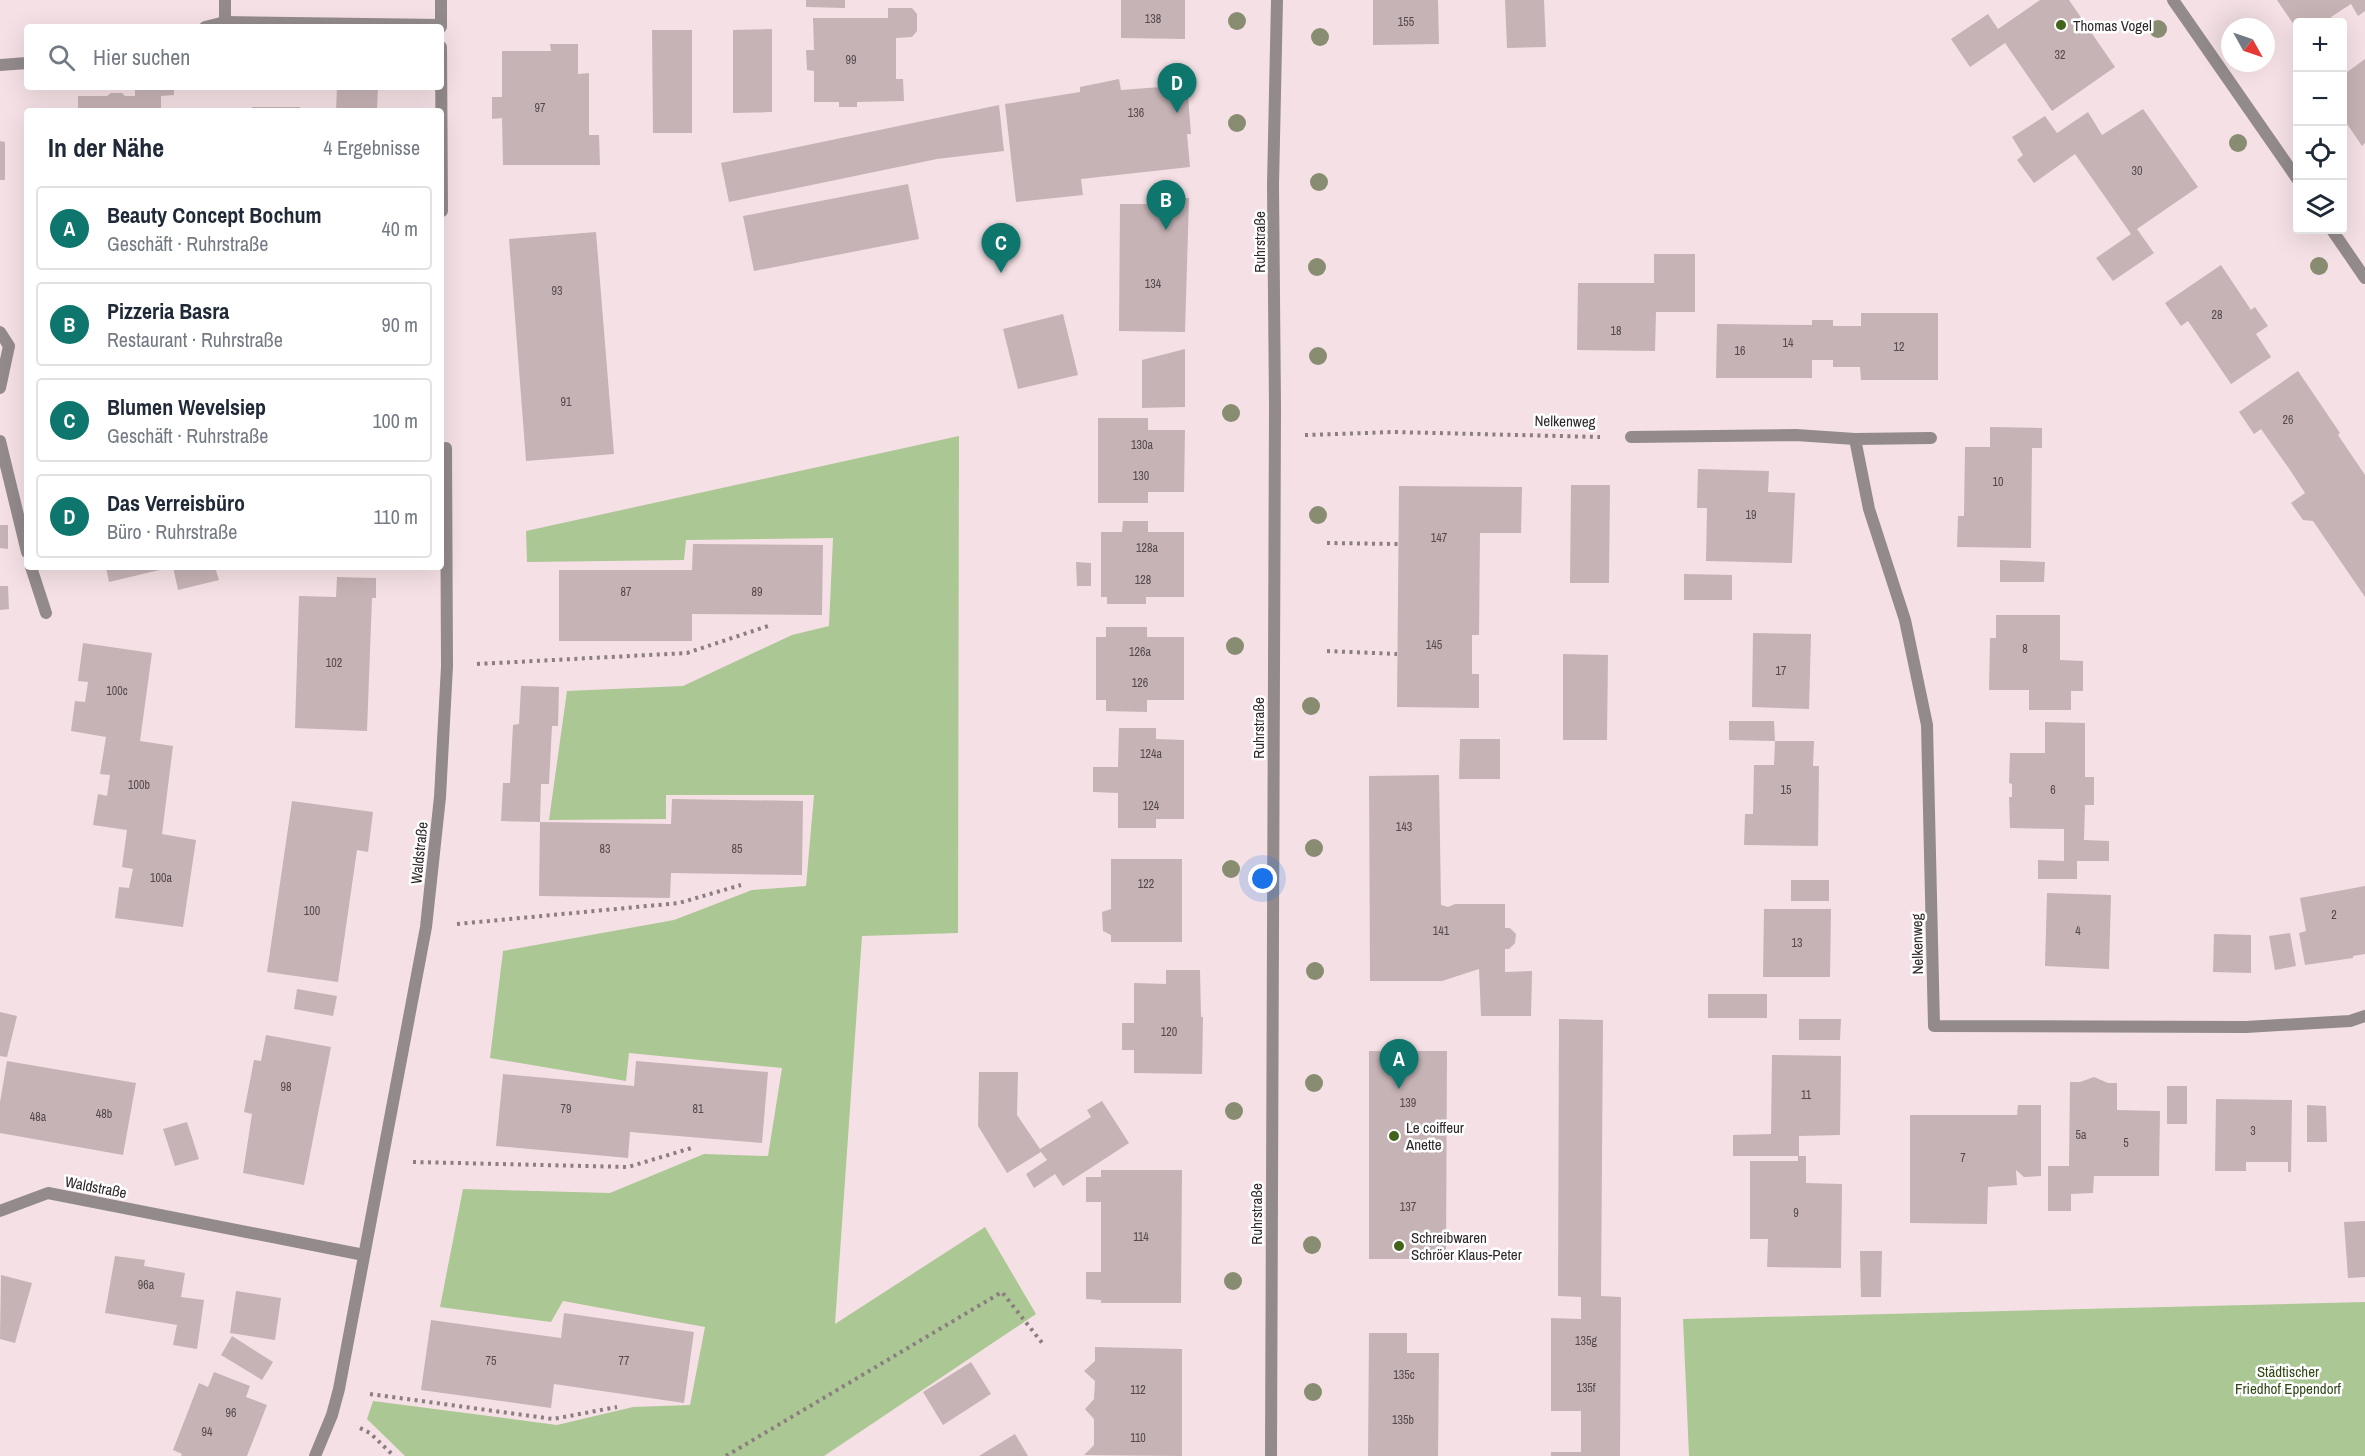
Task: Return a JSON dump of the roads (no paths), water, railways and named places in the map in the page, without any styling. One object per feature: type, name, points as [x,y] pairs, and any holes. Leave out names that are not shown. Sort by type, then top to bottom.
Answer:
[{"type":"street","points":[[225,0],[225,22]]},
{"type":"street","points":[[441,0],[441,24]]},
{"type":"street","name":"Ruhrstraße","points":[[1271,1456],[1275,437],[1273,185],[1277,0]]},
{"type":"street","points":[[2173,0],[2293,173]]},
{"type":"street","points":[[217,24],[225,22],[333,24]]},
{"type":"street","points":[[0,65],[24,63]]},
{"type":"street","points":[[441,90],[441,108]]},
{"type":"street","points":[[2335,234],[2365,278]]},
{"type":"street","points":[[0,332],[9,346],[0,388]]},
{"type":"street","points":[[1631,437],[1796,435],[1855,439],[1931,438]]},
{"type":"street","name":"Nelkenweg","points":[[1855,439],[1869,509],[1905,620],[1927,725],[1934,1026],[2246,1027],[2350,1021],[2365,1016]]},
{"type":"street","points":[[0,441],[24,540]]},
{"type":"street","name":"Waldstraße","points":[[315,1456],[333,1415],[339,1389],[426,927],[440,797],[447,666],[446,448]]},
{"type":"street","points":[[32,570],[46,614]]},
{"type":"street","name":"Waldstraße","points":[[0,1211],[48,1193],[364,1255]]},
{"type":"place","name":"Thomas Vogel","points":[[2061,25]]},
{"type":"place","name":"Das Verreisbüro","points":[[1177,113]]},
{"type":"place","name":"Pizzeria Basra","points":[[1166,230]]},
{"type":"place","name":"Blumen Wevelsiep","points":[[1001,273]]},
{"type":"place","name":"Beauty Concept Bochum","points":[[1399,1089]]},
{"type":"place","name":"Le coiffeur Anette","points":[[1394,1136]]},
{"type":"place","name":"Schreibwaren Schröer Klaus-Peter","points":[[1399,1246]]},
{"type":"park label","name":"Städtischer Friedhof Eppendorf","points":[[2288,1380]]}]
